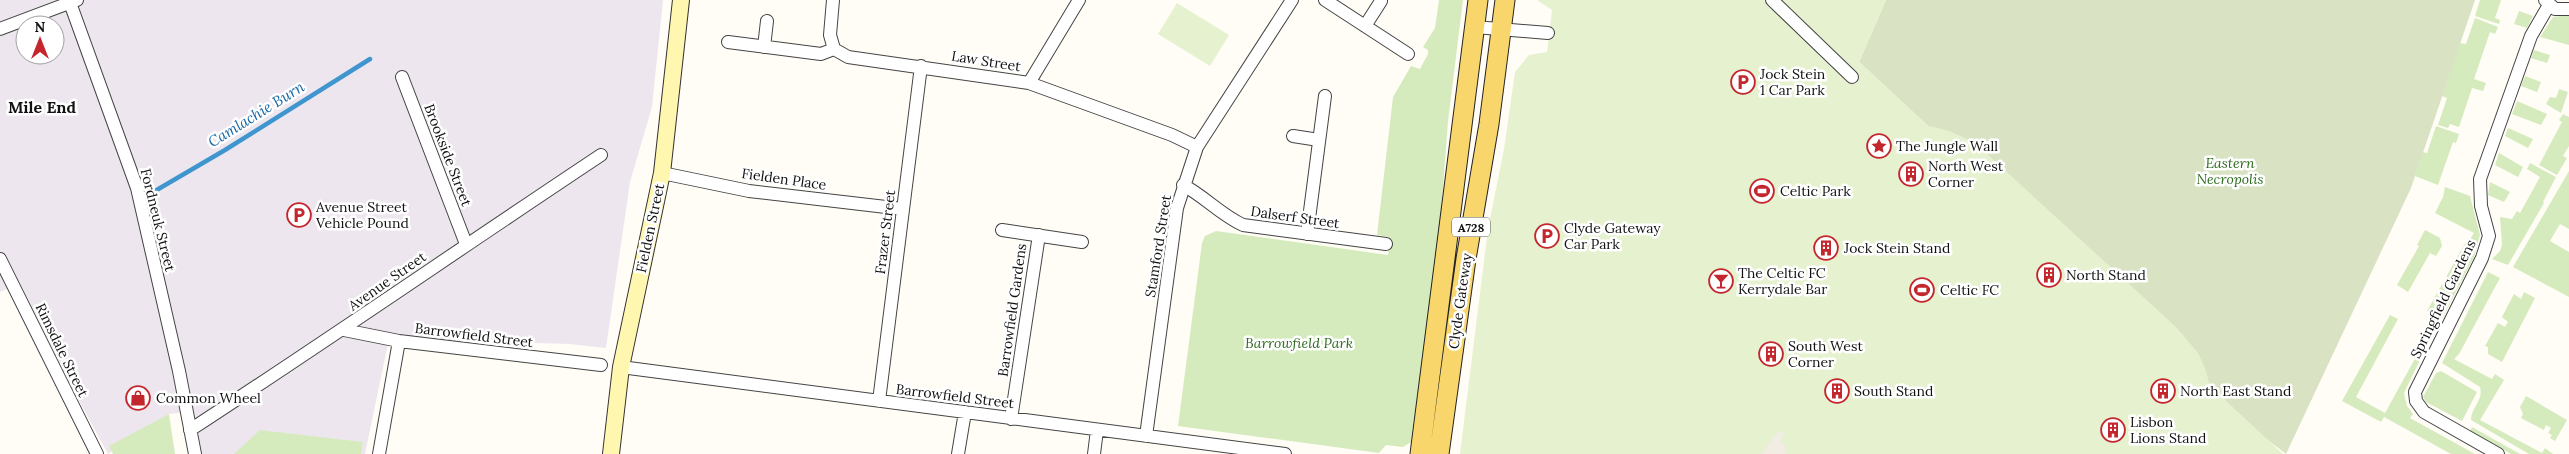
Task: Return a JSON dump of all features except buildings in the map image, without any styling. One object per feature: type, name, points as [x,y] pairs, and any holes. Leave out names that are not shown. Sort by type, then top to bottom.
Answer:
[{"type":"main road","name":"Fielden Street","points":[[611,454],[621,367],[662,173],[681,0]]},
{"type":"main road","name":"Clyde Gateway","points":[[1420,454],[1478,0]]},
{"type":"main road","name":"Clyde Gateway","points":[[1439,454],[1466,259],[1484,158],[1502,30],[1504,0]]},
{"type":"street","points":[[728,42],[820,54],[834,49],[830,36],[833,0]]},
{"type":"street","points":[[1029,83],[1079,0]]},
{"type":"street","name":"Stamford Street","points":[[1146,436],[1177,208],[1183,185],[1197,147],[1292,0]]},
{"type":"street","points":[[1325,0],[1408,54]]},
{"type":"street","points":[[1772,0],[1852,77]]},
{"type":"street","points":[[0,29],[72,1]]},
{"type":"street","name":"Fordneuk Street","points":[[72,1],[137,188],[195,454]]},
{"type":"street","points":[[1365,26],[1381,1]]},
{"type":"street","name":"Springfield Gardens","points":[[2498,454],[2424,412],[2416,401],[2415,392],[2482,258],[2489,236],[2481,206],[2480,179],[2531,36],[2547,2],[2561,10],[2569,9]]},
{"type":"street","points":[[764,46],[767,21]]},
{"type":"street","points":[[1475,27],[1548,33]]},
{"type":"street","name":"Law Street","points":[[834,49],[848,57],[1029,83],[1164,131],[1197,147]]},
{"type":"street","name":"Frazer Street","points":[[879,401],[921,66]]},
{"type":"street","name":"Brookside Street","points":[[402,77],[466,244]]},
{"type":"street","points":[[1307,234],[1324,96]]},
{"type":"street","points":[[1293,136],[1319,140]]},
{"type":"street","name":"Avenue Street","points":[[190,430],[344,330],[466,244],[601,155]]},
{"type":"street","name":"Fielden Place","points":[[662,173],[749,191],[903,209]]},
{"type":"street","name":"Dalserf Street","points":[[1183,185],[1201,194],[1243,225],[1386,244]]},
{"type":"street","name":"Barrowfield Gardens","points":[[1002,230],[1082,242]]},
{"type":"street","name":"Barrowfield Gardens","points":[[1011,418],[1039,235]]},
{"type":"street","name":"Rimsdale Street","points":[[0,259],[97,454]]},
{"type":"street","name":"Barrowfield Street","points":[[344,330],[398,340],[601,365]]},
{"type":"street","points":[[380,454],[398,340]]},
{"type":"street","name":"Barrowfield Street","points":[[621,367],[1285,454]]},
{"type":"street","points":[[958,454],[966,412]]},
{"type":"street","points":[[1094,454],[1097,430]]},
{"type":"shaded area","points":[[0,0],[663,0],[652,107],[630,182],[606,348],[569,344],[389,339],[365,454],[195,454],[186,412],[169,414],[108,454],[16,285],[0,292]]},
{"type":"shaded area","points":[[1779,430],[1784,434],[1780,440],[1785,445],[1786,454],[1761,454]]},
{"type":"green space","name":"Barrowfield Park","points":[[1439,0],[1463,0],[1448,121],[1439,240],[1411,442],[1403,447],[1386,445],[1379,453],[1178,426],[1202,243],[1205,236],[1216,231],[1388,255],[1390,237],[1377,235],[1393,97],[1411,66],[1420,69],[1428,54],[1428,50],[1423,47],[1435,28]]},
{"type":"green space","name":"Celtic Park","points":[[1537,0],[1886,0],[1859,62],[1928,126],[1959,135],[1986,153],[2176,327],[2198,353],[2210,386],[2283,454],[1460,454],[1488,229],[1504,149],[1515,72],[1529,55],[1547,52],[1552,10]]},
{"type":"green space","name":"Eastern Necropolis","points":[[1886,0],[2475,0],[2411,188],[2286,454],[2264,437],[1859,62]]},
{"type":"green space","points":[[2480,0],[2501,0],[2495,18],[2500,20],[2499,24],[2475,16]]},
{"type":"green space","points":[[1177,3],[1229,35],[1210,66],[1158,34]]},
{"type":"green space","points":[[2519,11],[2533,16],[2527,28],[2514,24]]},
{"type":"green space","points":[[2569,15],[2569,45],[2540,37],[2553,17]]},
{"type":"green space","points":[[2475,18],[2498,27],[2495,34],[2490,32],[2474,79],[2486,83],[2483,91],[2472,88],[2459,127],[2450,124],[2448,128],[2438,125],[2447,98],[2442,96],[2460,43],[2466,44]]},
{"type":"green space","points":[[2534,50],[2550,55],[2547,63],[2531,58]]},
{"type":"green space","points":[[2525,76],[2541,82],[2537,92],[2521,86]]},
{"type":"green space","points":[[2559,89],[2568,92],[2561,113],[2546,104],[2550,97],[2556,98]]},
{"type":"green space","points":[[2517,101],[2547,114],[2541,125],[2512,114]]},
{"type":"green space","points":[[2563,114],[2569,117],[2569,146],[2563,156],[2567,158],[2557,175],[2539,165],[2562,122],[2559,120]]},
{"type":"green space","points":[[2436,126],[2459,134],[2456,143],[2453,142],[2438,185],[2415,176],[2423,152],[2427,153]]},
{"type":"green space","points":[[2508,128],[2533,139],[2528,148],[2505,136]]},
{"type":"green space","points":[[2499,153],[2523,167],[2518,177],[2495,165]]},
{"type":"green space","points":[[2530,163],[2556,177],[2544,203],[2508,265],[2492,259],[2500,251],[2502,245],[2500,217],[2512,219],[2517,211],[2520,213],[2540,177],[2527,169]]},
{"type":"green space","points":[[2569,171],[2569,229],[2560,224],[2550,241],[2569,252],[2569,297],[2513,267]]},
{"type":"green space","points":[[2490,182],[2510,192],[2504,202],[2488,195]]},
{"type":"green space","points":[[2445,187],[2470,196],[2480,235],[2474,257],[2442,319],[2427,311],[2468,238],[2470,239],[2474,233],[2435,213],[2443,197]]},
{"type":"green space","points":[[2425,230],[2440,238],[2442,246],[2436,256],[2430,253],[2408,292],[2397,285],[2419,246],[2417,245]]},
{"type":"green space","points":[[2488,272],[2500,278],[2459,354],[2454,359],[2492,379],[2495,374],[2504,380],[2480,420],[2542,453],[2545,448],[2553,454],[2529,454],[2471,420],[2479,400],[2480,387],[2442,363]]},
{"type":"green space","points":[[2524,292],[2535,298],[2502,362],[2488,354],[2488,347],[2485,346],[2498,323],[2505,327],[2508,322],[2502,317],[2514,294],[2521,299]]},
{"type":"green space","points":[[2390,315],[2398,319],[2356,397],[2385,413],[2428,335],[2431,337],[2404,393],[2407,406],[2413,414],[2410,418],[2475,454],[2451,454],[2384,417],[2381,422],[2342,401]]},
{"type":"green space","points":[[2441,371],[2477,392],[2462,421],[2426,402],[2423,397],[2436,373]]},
{"type":"green space","points":[[2526,396],[2567,420],[2555,441],[2550,438],[2552,435],[2548,433],[2551,428],[2546,425],[2544,430],[2521,418],[2523,414],[2520,407]]},
{"type":"green space","points":[[169,414],[175,454],[113,454],[109,446]]},
{"type":"green space","points":[[2472,427],[2520,454],[2511,454],[2470,431]]},
{"type":"green space","points":[[260,430],[363,442],[361,454],[234,454]]},
{"type":"waterway","name":"Camlachie Burn","points":[[155,191],[225,150],[370,59]]},
{"type":"place","name":"Jock Stein 1 Car Park","points":[[1743,82]]},
{"type":"place","name":"The Jungle Wall","points":[[1879,146]]},
{"type":"place","name":"North West Corner","points":[[1911,174]]},
{"type":"place","name":"Celtic Park","points":[[1762,191]]},
{"type":"place","name":"Avenue Street Vehicle Pound","points":[[299,215]]},
{"type":"place","name":"Clyde Gateway Car Park","points":[[1547,236]]},
{"type":"place","name":"Jock Stein Stand","points":[[1826,248]]},
{"type":"place","name":"North Stand","points":[[2049,275]]},
{"type":"place","name":"The Celtic FC Kerrydale Bar","points":[[1721,281]]},
{"type":"place","name":"Celtic FC","points":[[1922,290]]},
{"type":"place","name":"South West Corner","points":[[1771,354]]},
{"type":"place","name":"South Stand","points":[[1837,391]]},
{"type":"place","name":"North East Stand","points":[[2163,391]]},
{"type":"place","name":"Common Wheel","points":[[138,398]]},
{"type":"place","name":"Lisbon Lions Stand","points":[[2113,430]]},
{"type":"district","name":"Mile End","points":[[42,107]]}]
